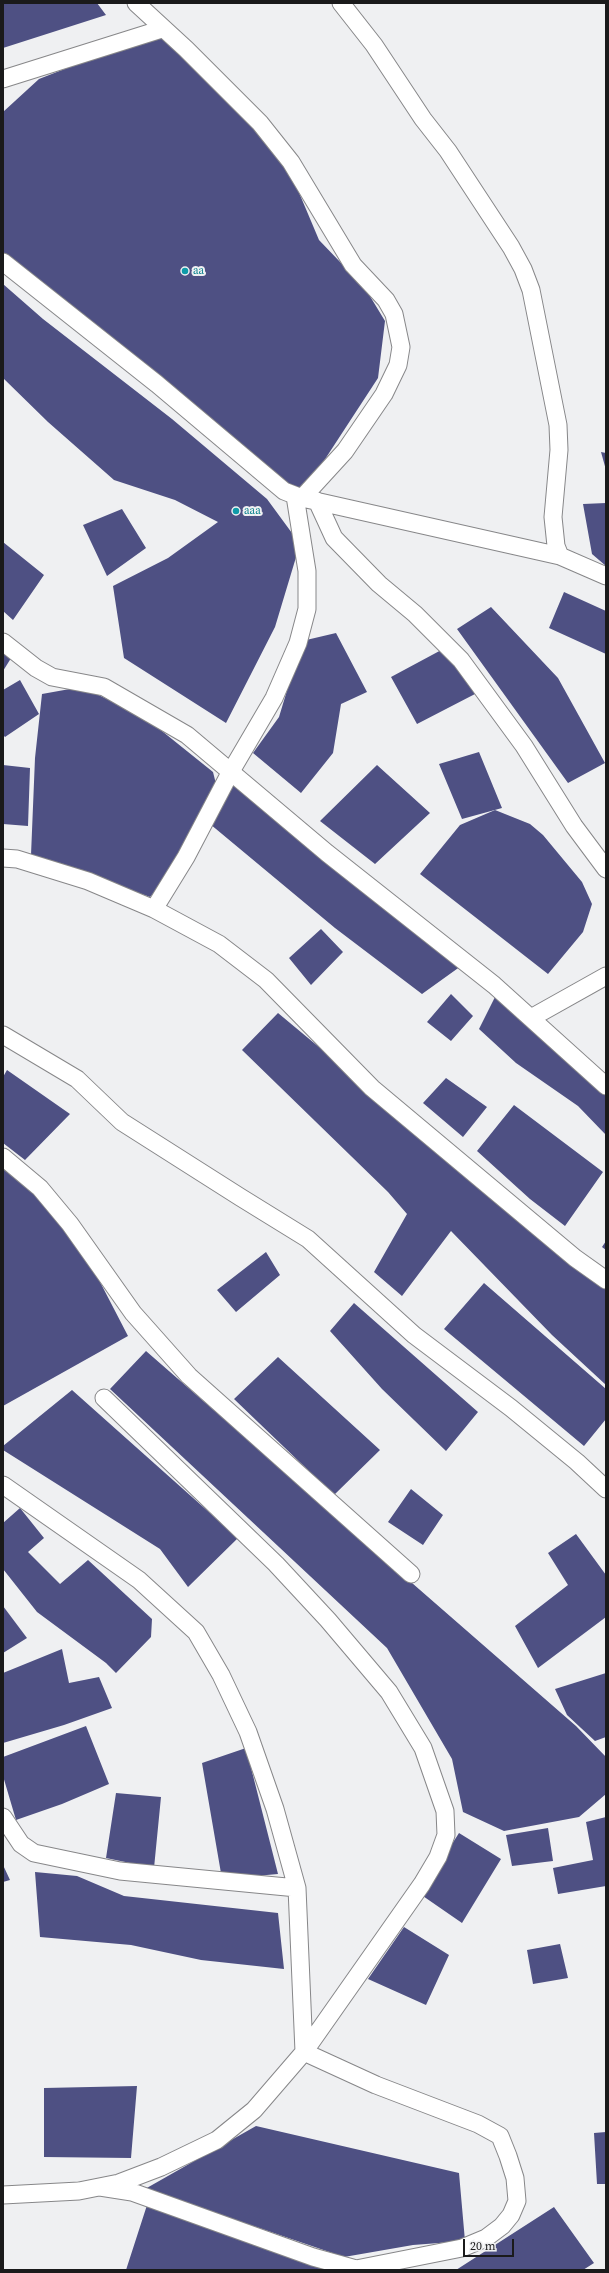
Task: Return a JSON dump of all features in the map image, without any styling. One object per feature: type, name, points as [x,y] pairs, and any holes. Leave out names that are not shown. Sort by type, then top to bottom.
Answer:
[{"type":"street","points":[[136,3],[186,49],[264,129],[291,162],[352,265],[386,300],[394,314],[401,348],[398,366],[384,394],[345,451],[305,498],[307,609],[298,643],[274,698],[230,773],[186,858],[154,910]]},
{"type":"street","points":[[340,3],[374,45],[423,119],[448,151],[511,247],[523,269],[531,290],[558,426],[559,450],[553,517],[556,546],[560,556]]},
{"type":"street","points":[[3,79],[162,28]]},
{"type":"street","points":[[3,262],[156,384],[284,492],[560,556],[606,576]]},
{"type":"street","points":[[305,498],[334,538],[379,584],[415,614],[461,660],[524,746],[574,826],[606,869]]},
{"type":"street","points":[[3,642],[36,668],[52,677],[104,687],[187,735],[230,773],[327,853],[494,985],[606,1086]]},
{"type":"street","points":[[3,858],[17,860],[88,881],[154,910],[219,944],[266,980],[372,1088],[575,1258],[606,1280]]},
{"type":"street","points":[[530,1018],[606,976]]},
{"type":"street","points":[[3,1035],[77,1079],[122,1122],[308,1238],[414,1335],[511,1408],[577,1462],[606,1488]]},
{"type":"street","points":[[3,1157],[40,1188],[70,1224],[133,1313],[189,1376],[411,1574]]},
{"type":"street","points":[[3,2195],[79,2191],[120,2183],[161,2168],[217,2140],[254,2110],[304,2052],[422,1884],[438,1857],[446,1835],[445,1810],[438,1785],[423,1748],[389,1692],[338,1632],[276,1564],[104,1398]]},
{"type":"street","points":[[3,1485],[138,1580],[196,1632],[221,1675],[248,1732],[275,1810],[297,1888],[304,2052]]},
{"type":"street","points":[[3,1817],[21,1844],[34,1853],[120,1871],[297,1888]]},
{"type":"street","points":[[100,2187],[132,2192],[313,2257],[357,2269],[462,2248],[486,2238],[502,2226],[511,2215],[517,2201],[515,2178],[500,2136],[478,2124],[376,2085],[304,2052]]},
{"type":"building","points":[[3,3],[97,3],[106,15],[3,48]]},
{"type":"building","name":"aa","points":[[159,32],[226,95],[292,176],[319,240],[365,288],[385,321],[378,378],[301,496],[55,300],[3,253],[3,112],[39,79]]},
{"type":"building","name":"aaa","points":[[3,284],[43,319],[172,419],[267,499],[300,544],[275,627],[226,723],[124,658],[113,586],[168,558],[218,522],[175,500],[114,480],[48,422],[3,378]]},
{"type":"building","points":[[601,452],[606,453],[606,470]]},
{"type":"building","points":[[606,503],[606,566],[592,554],[583,504]]},
{"type":"building","points":[[122,509],[146,548],[107,576],[83,525]]},
{"type":"building","points":[[3,542],[44,575],[13,620],[3,611]]},
{"type":"building","points":[[564,592],[606,611],[606,654],[549,628]]},
{"type":"building","points":[[491,607],[558,678],[605,763],[568,783],[457,629]]},
{"type":"building","points":[[336,633],[367,692],[341,704],[333,753],[301,793],[253,753],[279,717],[302,641]]},
{"type":"building","points":[[3,646],[13,655],[3,671]]},
{"type":"building","points":[[445,648],[475,694],[417,724],[391,677]]},
{"type":"building","points":[[20,680],[39,714],[5,737],[3,735],[3,690]]},
{"type":"building","points":[[81,687],[142,715],[213,772],[217,788],[172,872],[150,897],[31,855],[35,758],[42,694]]},
{"type":"building","points":[[479,752],[502,808],[462,819],[439,764]]},
{"type":"building","points":[[3,765],[30,768],[28,826],[3,824]]},
{"type":"building","points":[[377,765],[430,813],[375,864],[320,821]]},
{"type":"building","points":[[234,783],[461,966],[422,994],[335,928],[210,824]]},
{"type":"building","points":[[495,810],[530,824],[543,835],[582,882],[592,904],[583,932],[548,974],[420,874],[460,825]]},
{"type":"building","points":[[321,929],[343,952],[311,985],[289,958]]},
{"type":"building","points":[[497,993],[606,1093],[606,1135],[578,1106],[516,1063],[479,1029]]},
{"type":"building","points":[[451,994],[473,1016],[451,1041],[427,1022]]},
{"type":"building","points":[[278,1013],[606,1286],[606,1385],[552,1335],[451,1231],[402,1296],[374,1272],[407,1214],[388,1192],[242,1050]]},
{"type":"building","points":[[7,1070],[70,1114],[25,1160],[3,1143],[3,1077]]},
{"type":"building","points":[[446,1078],[487,1107],[463,1137],[423,1103]]},
{"type":"building","points":[[514,1105],[603,1172],[565,1226],[530,1199],[477,1151]]},
{"type":"building","points":[[3,1166],[34,1191],[85,1253],[128,1336],[3,1406]]},
{"type":"building","points":[[606,1241],[606,1250],[602,1247]]},
{"type":"building","points":[[266,1252],[280,1275],[236,1312],[217,1290]]},
{"type":"building","points":[[484,1283],[606,1389],[606,1419],[584,1446],[444,1329]]},
{"type":"building","points":[[354,1303],[478,1412],[446,1451],[382,1389],[330,1331]]},
{"type":"building","points":[[146,1351],[576,1726],[606,1757],[606,1794],[579,1817],[504,1831],[463,1812],[452,1759],[387,1648],[110,1389]]},
{"type":"building","points":[[278,1357],[380,1450],[334,1495],[234,1399]]},
{"type":"building","points":[[72,1390],[238,1538],[188,1587],[160,1549],[3,1450],[3,1446]]},
{"type":"building","points":[[411,1489],[443,1515],[423,1545],[388,1522]]},
{"type":"building","points":[[20,1508],[44,1538],[28,1552],[60,1584],[88,1560],[152,1619],[151,1637],[116,1673],[106,1663],[37,1612],[3,1569],[3,1523]]},
{"type":"building","points":[[576,1534],[606,1575],[606,1617],[538,1668],[515,1626],[568,1585],[548,1553]]},
{"type":"building","points":[[3,1606],[27,1638],[3,1653]]},
{"type":"building","points":[[62,1649],[69,1683],[99,1677],[112,1708],[64,1725],[3,1743],[3,1673]]},
{"type":"building","points":[[606,1673],[606,1737],[595,1741],[567,1715],[555,1689]]},
{"type":"building","points":[[86,1726],[109,1784],[62,1804],[16,1820],[3,1776],[3,1757]]},
{"type":"building","points":[[246,1748],[278,1874],[222,1879],[202,1763]]},
{"type":"building","points":[[116,1793],[161,1797],[154,1868],[106,1858]]},
{"type":"building","points":[[606,1817],[606,1886],[558,1894],[553,1868],[593,1860],[586,1822]]},
{"type":"building","points":[[548,1828],[553,1861],[512,1866],[506,1835]]},
{"type":"building","points":[[459,1833],[501,1859],[462,1923],[420,1894]]},
{"type":"building","points":[[3,1865],[10,1880],[3,1882]]},
{"type":"building","points":[[35,1872],[77,1876],[124,1896],[278,1913],[284,1969],[201,1960],[131,1945],[40,1937]]},
{"type":"building","points":[[404,1927],[449,1955],[426,2005],[368,1979]]},
{"type":"building","points":[[560,1944],[568,1978],[533,1984],[527,1950]]},
{"type":"building","points":[[137,2086],[131,2158],[44,2157],[44,2088]]},
{"type":"building","points":[[256,2126],[459,2173],[465,2241],[413,2245],[344,2257],[145,2189]]},
{"type":"building","points":[[606,2132],[606,2184],[597,2184],[594,2133]]},
{"type":"building","points":[[148,2202],[335,2270],[126,2270]]},
{"type":"building","points":[[554,2207],[594,2263],[583,2270],[456,2270]]},
{"type":"place","name":"aa","points":[[185,271]]},
{"type":"place","name":"aaa","points":[[236,511]]}]
